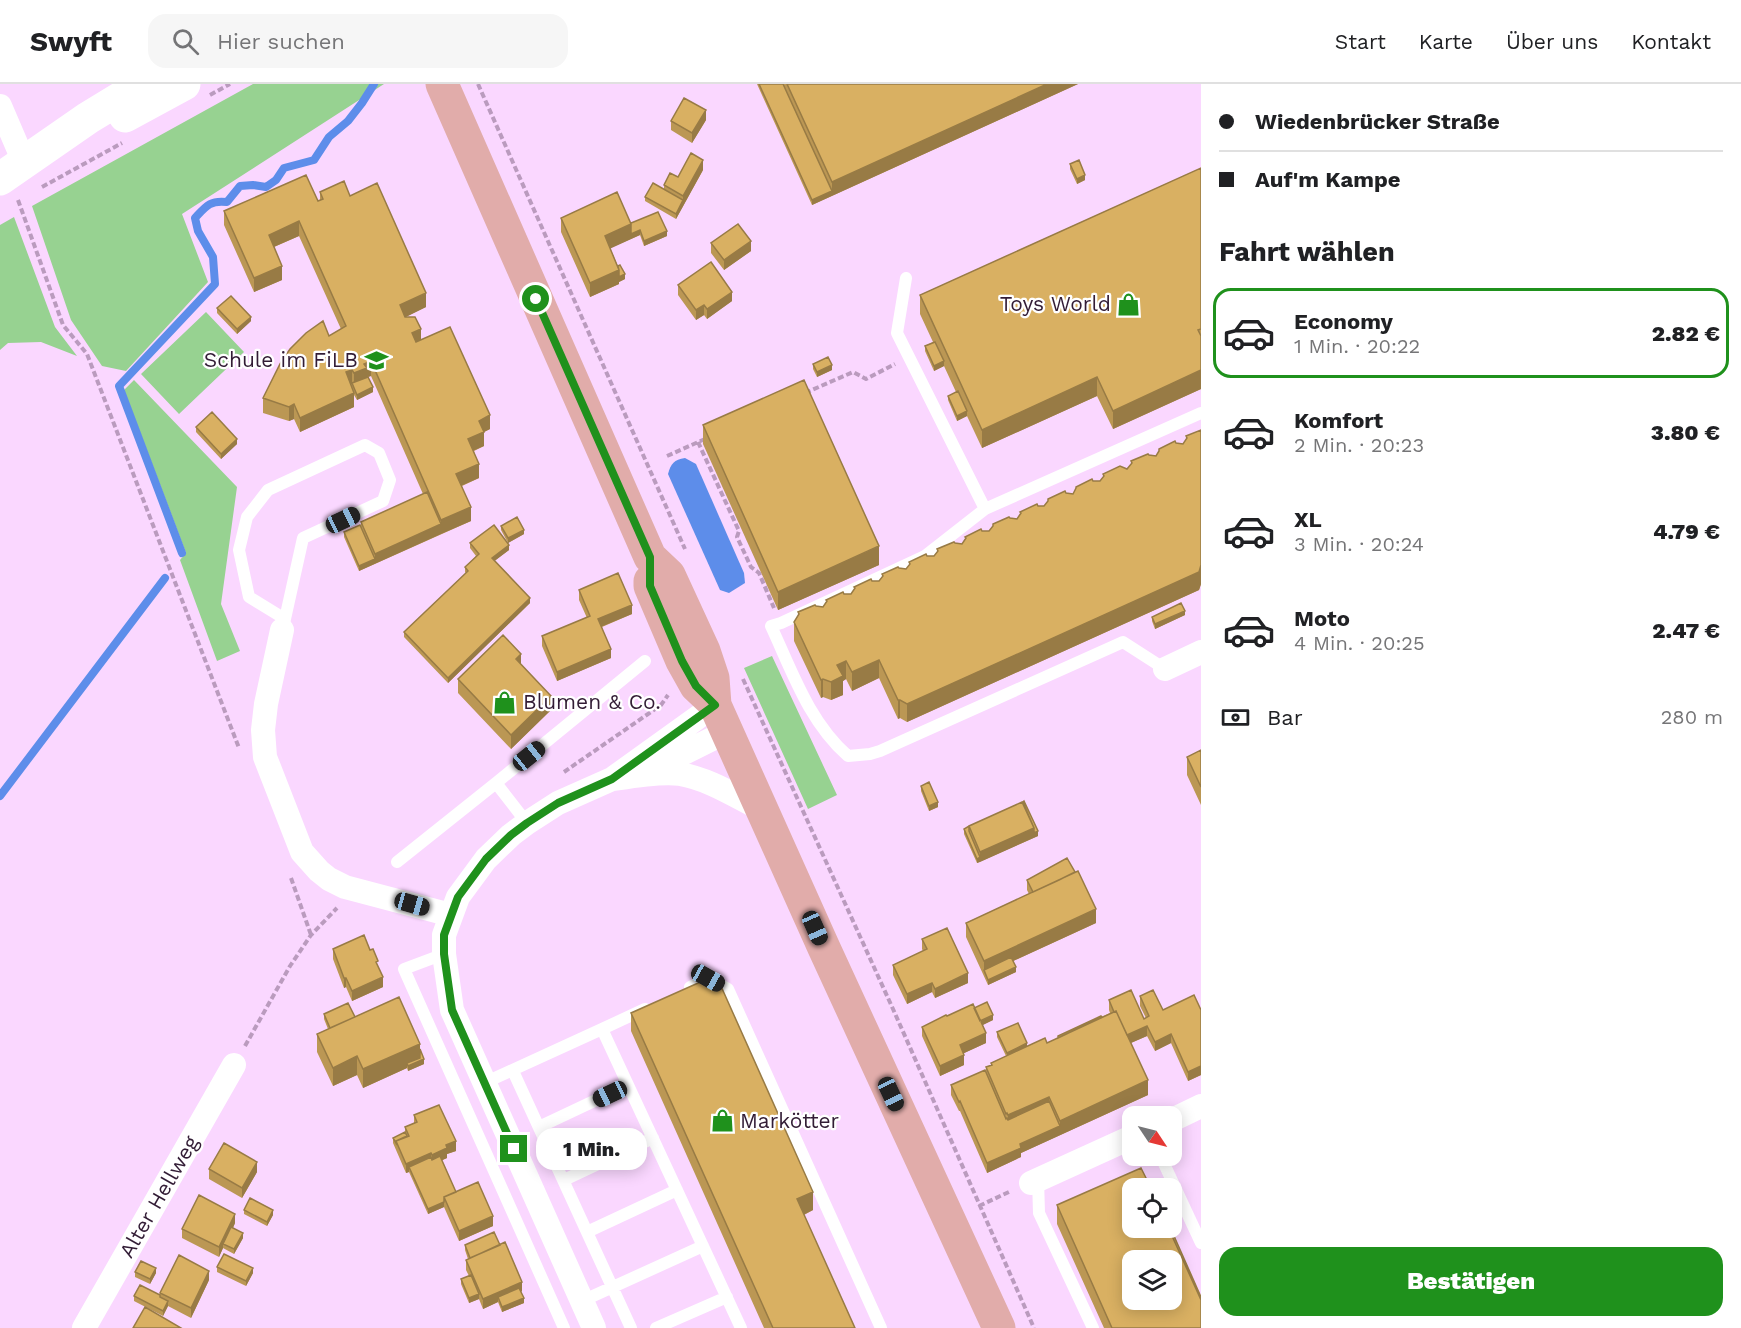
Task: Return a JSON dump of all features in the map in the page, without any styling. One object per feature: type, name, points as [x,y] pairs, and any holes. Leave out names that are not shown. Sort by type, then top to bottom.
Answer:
[{"type":"main road","points":[[20,174],[88,118],[144,84]]},
{"type":"main road","points":[[20,174],[184,84]]},
{"type":"main road","points":[[442,84],[650,557],[669,575],[704,651],[722,718],[761,809],[999,1328]]},
{"type":"street","points":[[0,106],[20,174]]},
{"type":"street","points":[[283,625],[266,704],[263,730],[265,757],[302,852],[319,871],[345,887],[451,915]]},
{"type":"street","points":[[1165,669],[1201,652]]},
{"type":"street","points":[[640,775],[722,718]]},
{"type":"street","points":[[584,1319],[452,1010],[444,954],[444,935],[458,897],[486,859],[511,835],[558,803],[612,779],[722,718]]},
{"type":"street","points":[[612,779],[677,773],[703,780],[761,809]]},
{"type":"street","name":"Alter Hellweg","points":[[84,1328],[234,1065]]},
{"type":"street","points":[[1182,1115],[1201,1106]]},
{"type":"street","points":[[1035,1181],[1122,1142]]},
{"type":"lane","points":[[906,278],[897,333],[985,509]]},
{"type":"lane","points":[[1165,669],[1123,642],[880,751],[848,756],[836,746],[815,719],[771,626],[925,556],[985,509],[1201,413]]},
{"type":"lane","points":[[365,445],[379,453],[390,480],[383,501],[303,538],[283,625],[249,597],[240,550],[247,518],[268,490],[365,445]]},
{"type":"lane","points":[[397,862],[645,661]]},
{"type":"lane","points":[[496,783],[527,823]]},
{"type":"lane","points":[[444,954],[404,969],[564,1328]]},
{"type":"lane","points":[[676,993],[708,978],[728,989],[881,1328]]},
{"type":"lane","points":[[484,1083],[655,1004]]},
{"type":"lane","points":[[602,1029],[741,1328]]},
{"type":"lane","points":[[513,1071],[632,1328]]},
{"type":"lane","points":[[539,1127],[628,1086]]},
{"type":"lane","points":[[564,1180],[653,1138]]},
{"type":"lane","points":[[1165,1166],[1201,1243]]},
{"type":"lane","points":[[1035,1181],[1039,1213],[1093,1328]]},
{"type":"lane","points":[[587,1232],[677,1190]]},
{"type":"lane","points":[[584,1319],[613,1287],[703,1246]]},
{"type":"lane","points":[[656,1328],[727,1297]]},
{"type":"path","points":[[478,84],[688,558]]},
{"type":"path","points":[[20,174],[63,325],[87,354],[239,749]]},
{"type":"path","points":[[801,395],[853,372],[866,379],[909,357]]},
{"type":"path","points":[[667,456],[709,437]]},
{"type":"path","points":[[698,442],[739,531],[737,537],[751,567],[759,573],[781,623]]},
{"type":"path","points":[[740,673],[1034,1328]]},
{"type":"path","points":[[290,876],[311,935]]},
{"type":"path","points":[[234,1065],[290,966],[311,935],[342,903]]},
{"type":"path","points":[[979,1206],[1035,1181]]},
{"type":"green space","points":[[253,84],[384,84],[182,214],[208,282],[126,371],[102,366],[71,320],[32,206]]},
{"type":"green space","points":[[14,217],[55,327],[77,356],[41,342],[8,343],[0,350],[0,225]]},
{"type":"green space","points":[[206,312],[244,352],[179,414],[141,374]]},
{"type":"green space","points":[[134,380],[237,487],[221,604],[240,651],[217,661],[180,560],[186,553],[124,390]]},
{"type":"green space","points":[[772,656],[837,795],[808,809],[744,668]]},
{"type":"water","points":[[685,458],[696,464],[744,573],[745,583],[729,593],[720,590],[668,474],[673,463]]},
{"type":"building","points":[[759,84],[783,84],[832,191],[812,200]]},
{"type":"building","points":[[787,84],[1047,84],[832,182]]},
{"type":"building","points":[[684,98],[706,110],[692,133],[671,121]]},
{"type":"building","points":[[691,153],[703,160],[683,196],[664,185],[670,173],[678,177]]},
{"type":"building","points":[[1079,160],[1085,175],[1077,179],[1070,164]]},
{"type":"building","points":[[1201,168],[1201,329],[1198,330],[1201,336],[1201,370],[1113,411],[1097,377],[982,430],[920,295]]},
{"type":"building","name":"Schule im FiLB","points":[[306,175],[318,201],[323,199],[320,192],[344,181],[350,196],[377,183],[426,293],[400,305],[405,317],[415,317],[421,329],[412,333],[416,342],[450,327],[490,415],[479,421],[484,432],[468,439],[479,464],[456,474],[471,507],[441,520],[371,361],[364,364],[367,368],[354,373],[352,370],[346,372],[354,393],[300,418],[294,404],[289,407],[263,398],[280,364],[290,349],[306,333],[323,321],[329,336],[346,326],[299,221],[269,235],[282,266],[254,278],[224,211]]},
{"type":"building","points":[[653,183],[683,200],[676,214],[645,197]]},
{"type":"building","points":[[617,192],[631,224],[605,236],[619,270],[590,283],[561,218]]},
{"type":"building","points":[[658,212],[667,231],[644,241],[640,230],[631,234],[631,223]]},
{"type":"building","points":[[738,224],[751,241],[724,260],[711,243]]},
{"type":"building","points":[[711,262],[732,292],[707,309],[704,305],[696,310],[678,285]]},
{"type":"building","points":[[620,265],[625,274],[619,277],[618,266]]},
{"type":"building","points":[[231,296],[251,317],[237,329],[217,308]]},
{"type":"building","points":[[935,342],[944,361],[934,366],[925,346]]},
{"type":"building","points":[[828,357],[832,365],[817,372],[813,364]]},
{"type":"building","points":[[368,377],[373,387],[357,395],[352,383]]},
{"type":"building","points":[[804,380],[879,546],[778,592],[703,425]]},
{"type":"building","points":[[958,391],[967,411],[957,416],[948,396]]},
{"type":"building","points":[[212,412],[237,439],[221,454],[196,427]]},
{"type":"building","points":[[1201,430],[1201,565],[1199,572],[907,704],[898,700],[879,660],[852,672],[846,661],[837,665],[843,676],[831,682],[821,680],[794,622],[798,612],[815,605],[823,607],[826,600],[843,592],[851,594],[854,587],[871,579],[879,581],[882,574],[898,567],[906,569],[909,562],[926,554],[934,556],[937,549],[954,542],[962,544],[965,537],[981,529],[989,531],[993,524],[1009,517],[1017,519],[1020,512],[1037,504],[1044,506],[1048,499],[1065,491],[1073,494],[1076,487],[1092,479],[1100,481],[1103,474],[1120,466],[1127,469],[1131,461],[1148,454],[1156,456],[1159,449],[1175,441],[1183,444],[1186,436]]},
{"type":"building","points":[[427,492],[441,524],[375,554],[361,522]]},
{"type":"building","points":[[517,517],[524,530],[508,538],[501,526]]},
{"type":"building","points":[[360,525],[375,559],[359,566],[344,532]]},
{"type":"building","points":[[494,525],[509,545],[492,558],[530,598],[448,678],[404,632],[468,571],[465,567],[479,554],[470,543]]},
{"type":"building","points":[[618,573],[632,605],[598,619],[611,649],[557,672],[542,636],[590,616],[579,590]]},
{"type":"building","points":[[1181,603],[1185,611],[1155,624],[1152,617]]},
{"type":"building","name":"Blumen & Co.","points":[[503,635],[521,654],[516,659],[551,696],[511,735],[458,679]]},
{"type":"building","points":[[1201,750],[1201,787],[1187,757]]},
{"type":"building","points":[[929,782],[938,802],[929,806],[921,786]]},
{"type":"building","points":[[1024,801],[1038,831],[1034,833],[1034,828]]},
{"type":"building","points":[[1022,802],[1034,828],[980,852],[969,826]]},
{"type":"building","points":[[969,826],[980,857],[977,859],[964,829]]},
{"type":"building","points":[[1067,858],[1075,872],[1033,892],[1027,880]]},
{"type":"building","points":[[1078,871],[1096,909],[984,961],[966,923]]},
{"type":"building","points":[[947,928],[968,973],[935,989],[932,983],[907,994],[893,965],[927,949],[922,939]]},
{"type":"building","points":[[364,935],[370,950],[373,949],[383,977],[352,991],[344,978],[333,949]]},
{"type":"building","points":[[1011,957],[1016,967],[988,980],[984,970]]},
{"type":"building","name":"Markötter","points":[[716,975],[813,1192],[797,1199],[855,1328],[773,1328],[631,1013]]},
{"type":"building","points":[[1131,990],[1144,1019],[1149,1016],[1140,996],[1153,990],[1163,1010],[1194,995],[1201,1010],[1201,1066],[1188,1072],[1171,1034],[1155,1042],[1147,1026],[1127,1035],[1109,1000]]},
{"type":"building","points":[[399,997],[420,1044],[363,1069],[357,1056],[333,1068],[317,1034]]},
{"type":"building","points":[[987,1002],[993,1015],[980,1021],[974,1008]]},
{"type":"building","points":[[348,1003],[355,1017],[330,1028],[324,1014]]},
{"type":"building","points":[[973,1004],[986,1033],[960,1045],[964,1055],[940,1066],[922,1027]]},
{"type":"building","points":[[1116,1011],[1148,1080],[1060,1121],[1049,1097],[1006,1114],[986,1067],[1045,1038],[1047,1043]]},
{"type":"building","points":[[1102,1017],[1058,1038],[1058,1036]]},
{"type":"building","points":[[1018,1023],[1027,1043],[1007,1053],[997,1032]]},
{"type":"building","points":[[420,1049],[424,1059],[408,1066],[407,1063],[420,1058]]},
{"type":"building","points":[[985,1070],[1006,1119],[1049,1101],[1060,1126],[1020,1144],[1021,1148],[987,1163],[951,1085]]},
{"type":"building","points":[[439,1105],[456,1141],[432,1155],[431,1153],[406,1164],[396,1141],[409,1136],[405,1127],[417,1122],[414,1115]]},
{"type":"building","points":[[405,1132],[407,1136],[396,1143],[393,1138]]},
{"type":"building","points":[[224,1143],[257,1162],[242,1188],[209,1169]]},
{"type":"building","points":[[440,1156],[456,1192],[444,1197],[444,1202],[428,1209],[409,1167],[431,1157],[432,1160]]},
{"type":"building","points":[[1141,1168],[1146,1178],[1122,1178],[1122,1238],[1173,1238],[1178,1250],[1122,1250],[1122,1310],[1182,1310],[1182,1258],[1201,1300],[1201,1328],[1112,1328],[1057,1205]]},
{"type":"building","points":[[478,1182],[493,1216],[459,1231],[444,1197]]},
{"type":"building","points":[[199,1195],[235,1214],[219,1247],[182,1229]]},
{"type":"building","points":[[250,1198],[273,1210],[267,1222],[244,1210]]},
{"type":"building","points":[[231,1227],[243,1233],[234,1249],[223,1244]]},
{"type":"building","points":[[494,1232],[500,1245],[470,1258],[465,1245]]},
{"type":"building","points":[[505,1242],[522,1282],[483,1299],[466,1260]]},
{"type":"building","points":[[224,1254],[253,1268],[246,1281],[217,1267]]},
{"type":"building","points":[[1182,1254],[1201,1297],[1201,1300],[1182,1258]]},
{"type":"building","points":[[179,1255],[209,1271],[191,1308],[160,1293]]},
{"type":"building","points":[[141,1261],[156,1268],[150,1279],[135,1272]]},
{"type":"building","points":[[471,1275],[479,1294],[469,1298],[461,1279]]},
{"type":"building","points":[[140,1285],[168,1301],[163,1311],[134,1296]]},
{"type":"building","points":[[519,1288],[524,1298],[502,1307],[498,1297]]},
{"type":"building","points":[[145,1307],[181,1328],[133,1328]]},
{"type":"waterway","points":[[182,553],[119,386],[215,284],[213,257],[198,231],[195,218],[209,205],[216,202],[227,202],[240,186],[266,187],[276,180],[284,168],[314,160],[329,137],[348,121],[374,84]]},
{"type":"waterway","points":[[0,796],[165,578]]},
{"type":"place","name":"Toys World","points":[[1129,304]]},
{"type":"place","name":"Schule im FiLB","points":[[376,360]]},
{"type":"place","name":"Blumen & Co.","points":[[505,702]]},
{"type":"place","name":"Markötter","points":[[722,1121]]},
{"type":"route","points":[[514,1149],[452,1010],[444,954],[444,935],[458,897],[486,859],[527,823],[558,803],[612,779],[715,705],[696,686],[682,661],[650,586],[650,557],[536,299]]}]
